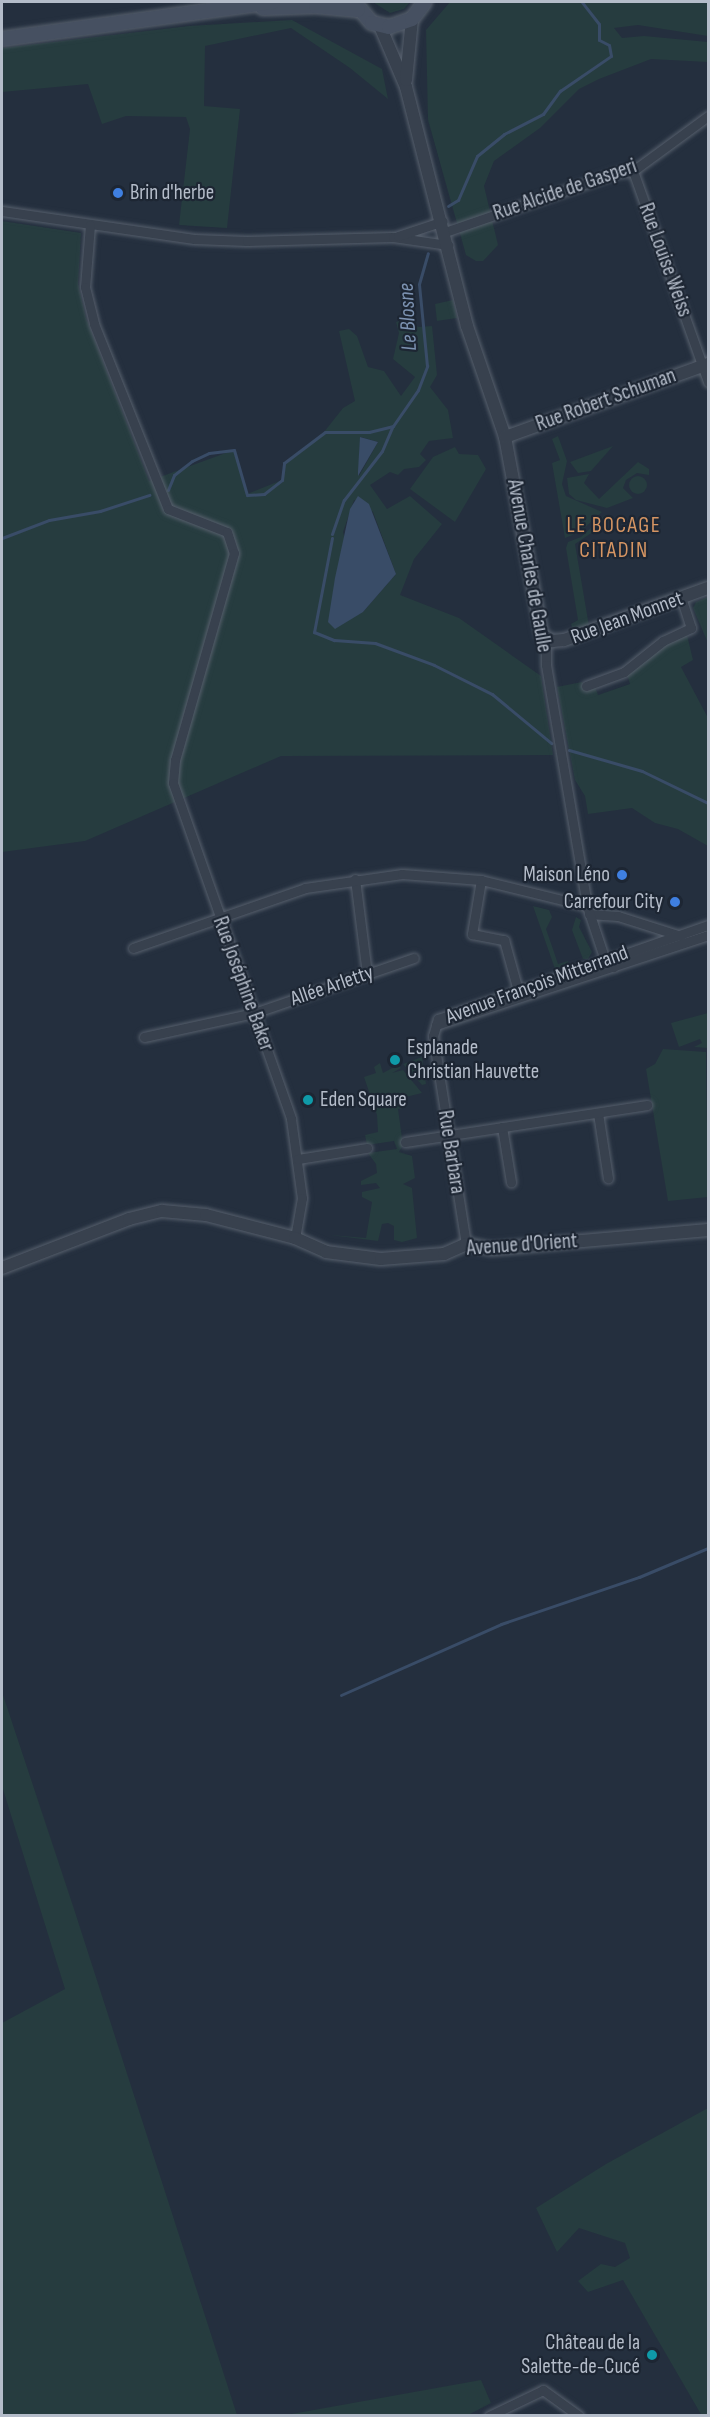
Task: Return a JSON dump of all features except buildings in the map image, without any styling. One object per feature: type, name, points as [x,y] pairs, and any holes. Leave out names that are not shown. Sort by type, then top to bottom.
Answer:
[{"type":"main road","points":[[2,39],[272,2]]},
{"type":"main road","points":[[234,9],[356,6],[380,26],[397,27],[412,20],[425,2]]},
{"type":"street","points":[[406,87],[412,20]]},
{"type":"street","points":[[380,26],[406,87]]},
{"type":"street","name":"Avenue Charles de Gaulle","points":[[406,87],[416,133],[444,226],[466,326],[504,437],[538,622],[546,639],[546,664],[588,910],[609,964]]},
{"type":"street","name":"Rue Alcide de Gasperi","points":[[393,237],[444,226],[584,183],[633,171],[708,116]]},
{"type":"street","name":"Rue Louise Weiss","points":[[633,171],[706,365],[708,382]]},
{"type":"street","points":[[2,211],[90,225],[247,241],[393,237],[448,245]]},
{"type":"street","name":"Rue Joséphine Baker","points":[[90,225],[85,287],[94,324],[168,509],[226,532],[234,553],[175,760],[173,783],[180,810],[255,1013],[291,1119],[302,1198],[294,1238]]},
{"type":"street","name":"Rue Robert Schuman","points":[[504,437],[706,365]]},
{"type":"street","name":"Rue Jean Monnet","points":[[546,639],[564,640],[708,588]]},
{"type":"street","points":[[586,686],[624,672],[663,641],[691,628],[681,598]]},
{"type":"street","points":[[133,948],[305,888],[402,874],[481,880],[588,910],[618,916],[680,935],[688,942]]},
{"type":"street","points":[[356,879],[367,974]]},
{"type":"street","points":[[481,880],[472,934],[504,940],[519,994]]},
{"type":"street","name":"Avenue François Mitterrand","points":[[609,964],[708,925]]},
{"type":"street","name":"Avenue François Mitterrand","points":[[436,1025],[609,964],[708,935]]},
{"type":"street","name":"Allée Arletty","points":[[144,1037],[255,1013],[414,958]]},
{"type":"street","name":"Rue Barbara","points":[[436,1025],[434,1036],[466,1244]]},
{"type":"street","points":[[405,1142],[647,1105]]},
{"type":"street","points":[[598,1113],[608,1179]]},
{"type":"street","points":[[502,1127],[511,1182]]},
{"type":"street","points":[[298,1160],[367,1148]]},
{"type":"street","name":"Avenue d'Orient","points":[[2,1268],[129,1219],[162,1211],[182,1212],[294,1238],[326,1252],[381,1259],[444,1254],[466,1244],[490,1249],[708,1230]]},
{"type":"street","points":[[489,2415],[543,2390],[579,2415]]},
{"type":"green space","points":[[373,2],[410,2],[404,9],[390,13]]},
{"type":"green space","points":[[450,2],[708,2],[708,36],[638,25],[614,28],[622,38],[644,36],[708,42],[708,62],[651,59],[599,79],[579,89],[540,128],[494,161],[484,186],[498,245],[483,261],[476,261],[466,255],[428,120],[426,30]]},
{"type":"green space","points":[[292,20],[382,69],[388,99],[350,68],[291,28],[205,46],[204,106],[240,109],[227,228],[179,225],[190,129],[186,117],[126,116],[102,124],[88,84],[2,92],[2,48],[189,26]]},
{"type":"green space","points":[[2,221],[81,233],[78,284],[86,318],[149,481],[234,450],[247,494],[282,480],[284,463],[324,432],[343,408],[355,401],[339,331],[349,329],[357,336],[368,367],[384,371],[401,396],[415,377],[393,359],[399,333],[396,322],[403,320],[419,327],[432,326],[437,375],[430,387],[448,410],[453,438],[429,441],[420,454],[426,460],[419,467],[404,469],[398,475],[390,472],[370,485],[387,509],[410,496],[442,524],[414,559],[400,595],[459,618],[541,676],[553,755],[281,756],[85,841],[2,852]],"holes":[[[361,437],[378,442],[359,476],[360,439]],[[354,500],[373,512],[396,574],[363,612],[343,532]]]},
{"type":"green space","points":[[453,300],[457,318],[437,321],[435,304]]},
{"type":"green space","points":[[558,436],[567,461],[562,484],[566,496],[602,512],[580,532],[565,538],[552,463],[560,460],[552,439]]},
{"type":"green space","points":[[613,446],[591,471],[578,473],[570,462]]},
{"type":"green space","points":[[455,447],[459,454],[478,455],[486,469],[455,522],[410,489],[433,457]]},
{"type":"green space","points":[[638,462],[649,469],[649,475],[637,473],[626,480],[623,488],[633,498],[607,508],[576,500],[569,494],[567,478],[589,474],[584,483],[599,499]]},
{"type":"green space","points":[[634,476],[642,476],[647,481],[645,492],[634,494],[629,489],[629,481]]},
{"type":"green space","points":[[605,515],[612,519],[575,544],[589,626],[574,632],[571,624],[578,620],[566,548],[568,542],[581,537]]},
{"type":"green space","points":[[708,597],[708,643],[693,608],[696,602]]},
{"type":"green space","points":[[687,635],[693,660],[681,667],[708,718],[708,846],[678,829],[655,823],[632,808],[588,814],[585,796],[575,780],[557,687],[582,682],[586,690],[595,687],[598,695],[630,684],[627,674],[665,644]]},
{"type":"green space","points":[[533,906],[549,910],[552,917],[546,929],[558,964],[568,961],[569,964],[555,969]]},
{"type":"green space","points":[[576,917],[581,920],[579,927],[592,952],[588,959],[583,959],[572,930]]},
{"type":"green space","points":[[708,1013],[708,1048],[694,1047],[702,1043],[700,1039],[679,1047],[671,1023]]},
{"type":"green space","points":[[663,1049],[706,1052],[708,1197],[668,1201],[646,1069],[655,1064]]},
{"type":"green space","points":[[422,1057],[426,1084],[422,1085],[403,1064]]},
{"type":"green space","points":[[380,1063],[383,1073],[398,1065],[401,1068],[392,1073],[403,1070],[422,1093],[385,1102],[405,1099],[407,1107],[398,1109],[403,1145],[399,1152],[412,1156],[415,1178],[403,1184],[412,1188],[417,1238],[402,1242],[394,1240],[394,1226],[388,1223],[382,1224],[378,1241],[330,1235],[366,1238],[372,1202],[362,1197],[362,1192],[380,1188],[376,1183],[361,1185],[361,1181],[377,1173],[376,1164],[368,1153],[397,1149],[394,1141],[367,1145],[365,1135],[378,1132],[377,1115],[364,1077],[376,1073],[374,1067]]},
{"type":"green space","points":[[2,1692],[237,2415],[2,2415],[2,2023],[65,1989],[2,1786]]},
{"type":"green space","points":[[708,2108],[708,2415],[702,2416],[623,2280],[588,2292],[578,2281],[601,2264],[615,2267],[630,2258],[625,2243],[579,2228],[557,2252],[536,2208],[606,2164]]},
{"type":"green space","points":[[481,2380],[491,2403],[468,2415],[286,2415]]},
{"type":"water","points":[[360,437],[378,442],[358,476],[358,471]]},
{"type":"water","points":[[358,496],[369,504],[396,574],[363,612],[335,629],[328,622],[335,578],[350,509]]},
{"type":"waterway","name":"Le Blosne","points":[[448,206],[458,200],[477,156],[504,134],[543,114],[560,91],[611,56],[609,45],[599,40],[599,24],[582,2]]},
{"type":"waterway","name":"Le Blosne","points":[[168,490],[174,475],[192,461],[209,453],[234,450],[247,495],[264,494],[282,480],[284,463],[325,432],[369,432],[393,426],[418,390],[427,366],[419,284],[428,253]]},
{"type":"waterway","points":[[332,534],[344,500],[382,451],[392,427]]},
{"type":"waterway","name":"Le Blosne","points":[[2,538],[49,520],[100,511],[149,495]]},
{"type":"waterway","points":[[332,538],[314,632],[334,640],[375,643],[434,665],[492,694],[551,743]]},
{"type":"waterway","points":[[569,750],[642,771],[708,803]]},
{"type":"waterway","points":[[341,1695],[501,1624],[639,1577],[708,1548]]},
{"type":"place","name":"Brin d'herbe","points":[[118,193]]},
{"type":"place","name":"Maison Léno","points":[[622,875]]},
{"type":"place","name":"Carrefour City","points":[[675,902]]},
{"type":"place","name":"Esplanade Christian Hauvette","points":[[395,1060]]},
{"type":"place","name":"Eden Square","points":[[308,1100]]},
{"type":"place","name":"Château de la Salette-de-Cucé","points":[[652,2355]]},
{"type":"district","name":"LE BOCAGE CITADIN","points":[[614,538]]}]
